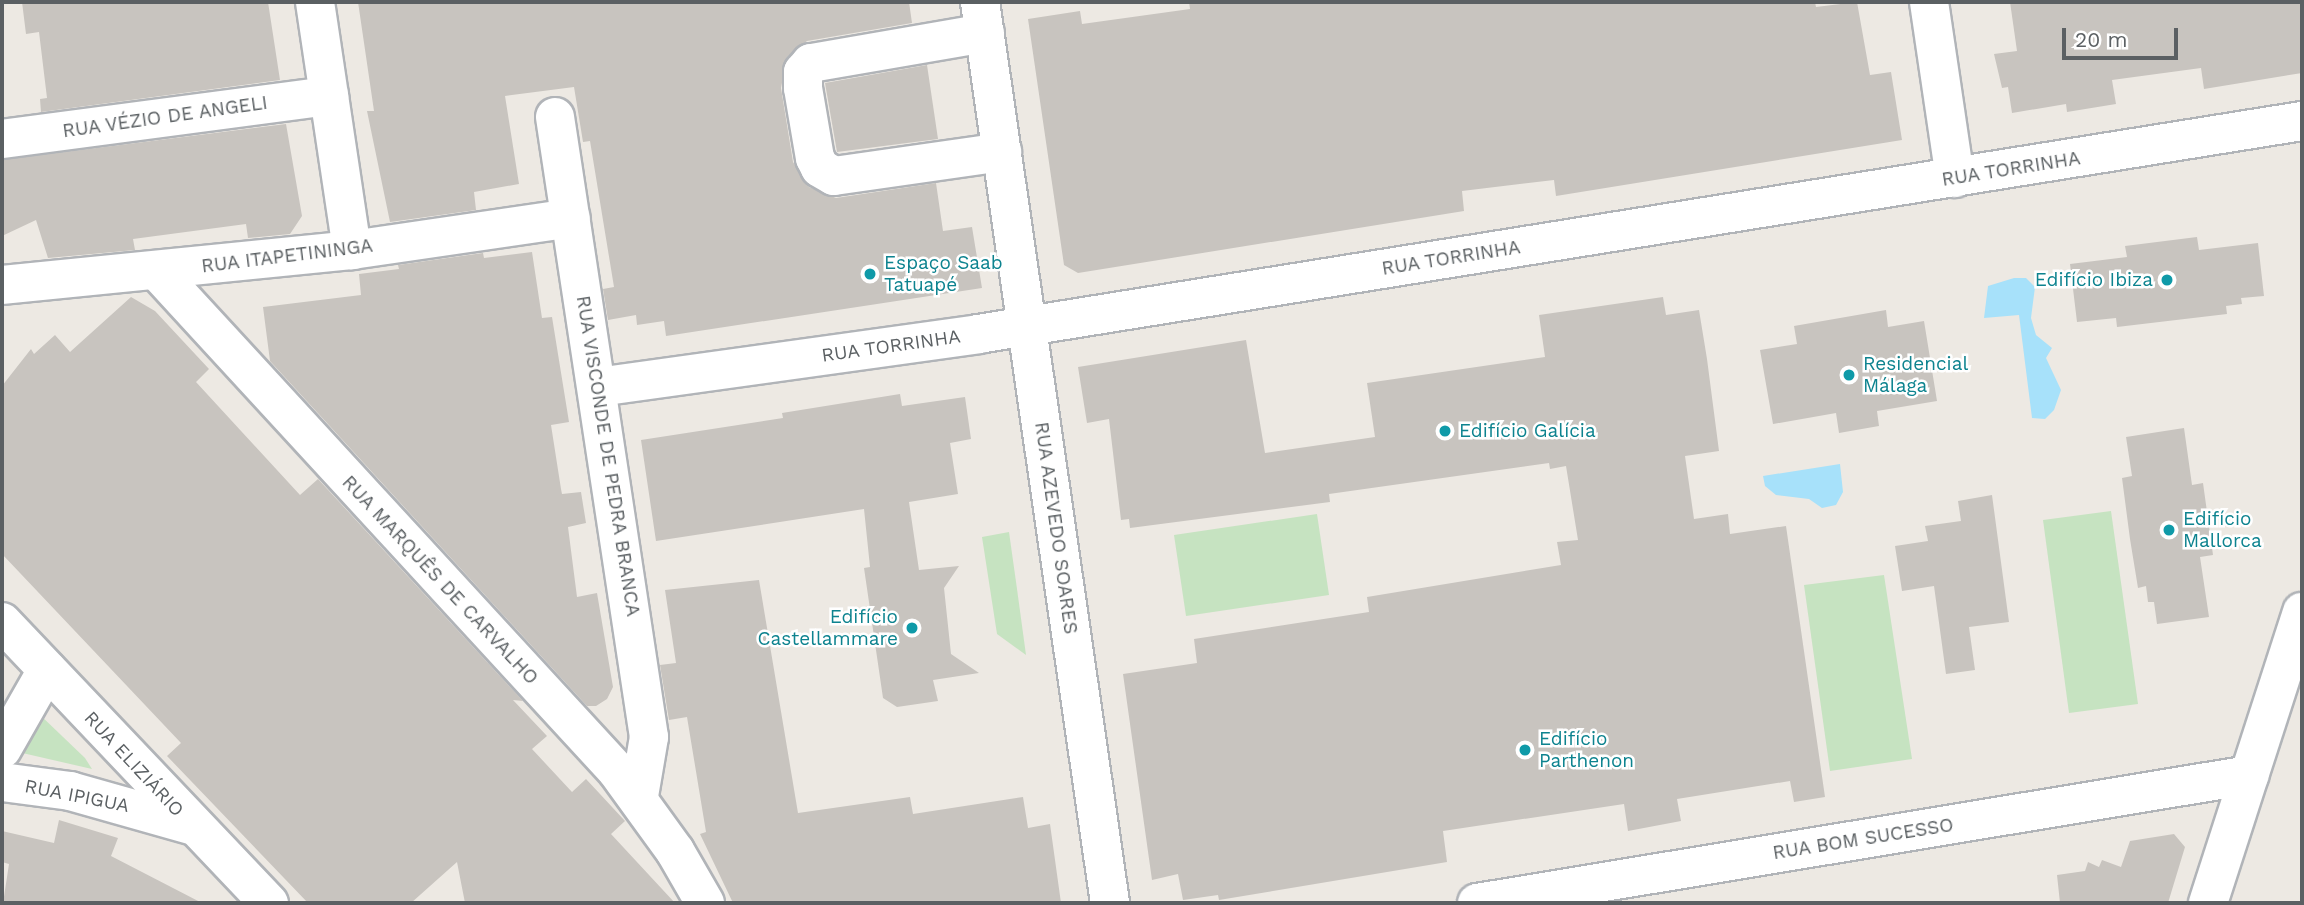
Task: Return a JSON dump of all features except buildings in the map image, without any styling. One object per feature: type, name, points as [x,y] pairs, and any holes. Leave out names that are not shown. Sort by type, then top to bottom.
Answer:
[{"type":"street","points":[[316,2],[352,250]]},
{"type":"street","points":[[1929,2],[1955,177]]},
{"type":"street","name":"RUA AZEVEDO SOARES","points":[[1002,152],[834,176],[820,168],[816,158],[803,88],[803,72],[811,63],[983,17],[1110,903]]},
{"type":"street","name":"RUA VÉZIO DE ANGELI","points":[[2,138],[329,96]]},
{"type":"street","name":"RUA VISCONDE DE PEDRA BRANCA","points":[[555,117],[649,737],[639,796]]},
{"type":"street","name":"RUA TORRINHA","points":[[598,387],[1027,326],[2302,121]]},
{"type":"street","name":"RUA ITAPETININGA","points":[[2,285],[352,250],[571,218]]},
{"type":"street","name":"RUA MARQUÊS DE CARVALHO","points":[[157,271],[639,796],[705,903]]},
{"type":"street","points":[[2208,903],[2302,612]]},
{"type":"street","name":"RUA ELIZIÁRIO","points":[[2,622],[269,903]]},
{"type":"street","points":[[2,749],[47,670]]},
{"type":"street","name":"RUA BOM SUCESSO","points":[[1478,903],[2249,775]]},
{"type":"street","name":"RUA IPIGUA","points":[[2,782],[82,794],[192,825]]},
{"type":"green space","points":[[2111,511],[2138,704],[2069,713],[2043,520]]},
{"type":"green space","points":[[1317,514],[1329,595],[1186,616],[1174,535]]},
{"type":"green space","points":[[1009,532],[1026,655],[997,634],[982,537]]},
{"type":"green space","points":[[1884,575],[1912,759],[1830,771],[1804,585]]},
{"type":"green space","points":[[38,713],[85,758],[92,769],[18,752]]},
{"type":"water","points":[[2014,278],[2026,278],[2035,287],[2031,318],[2036,335],[2052,348],[2046,358],[2061,390],[2054,410],[2045,419],[2032,418],[2019,315],[1984,318],[1988,286]]},
{"type":"water","points":[[1840,464],[1843,492],[1836,505],[1822,508],[1809,499],[1776,495],[1765,486],[1763,476]]},
{"type":"place","name":"Espaço Saab Tatuapé","points":[[870,274]]},
{"type":"place","name":"Edifício Ibiza","points":[[2167,280]]},
{"type":"place","name":"Residencial Málaga","points":[[1849,375]]},
{"type":"place","name":"Edifício Galícia","points":[[1445,431]]},
{"type":"place","name":"Edifício Mallorca","points":[[2169,530]]},
{"type":"place","name":"Edifício Castellammare","points":[[912,628]]},
{"type":"place","name":"Edifício Parthenon","points":[[1525,750]]}]
